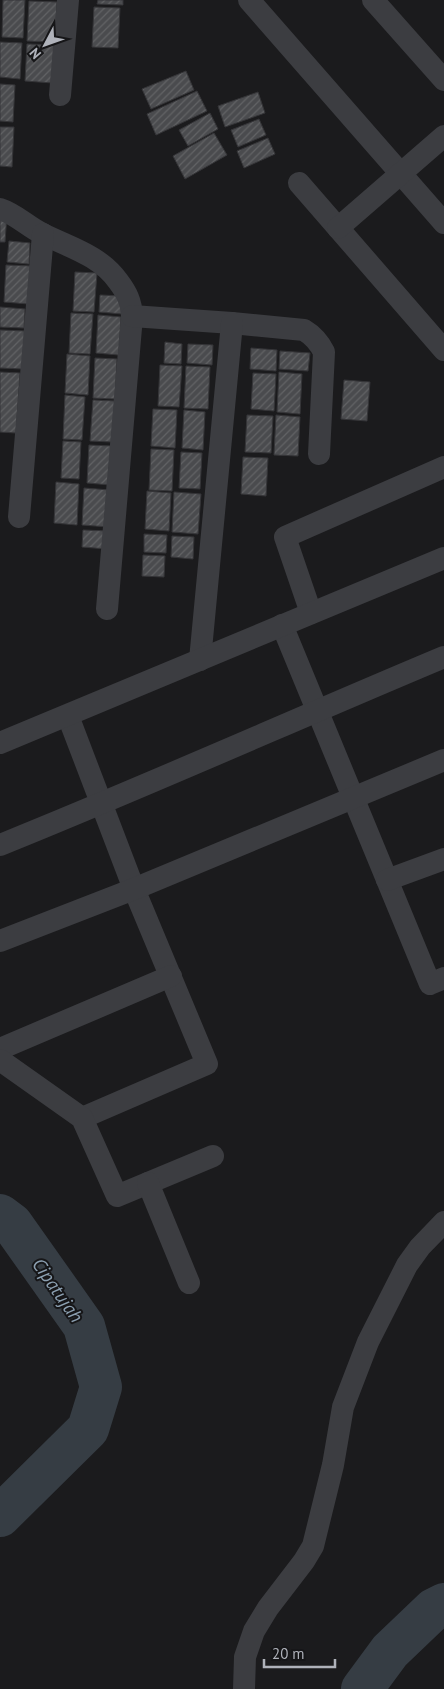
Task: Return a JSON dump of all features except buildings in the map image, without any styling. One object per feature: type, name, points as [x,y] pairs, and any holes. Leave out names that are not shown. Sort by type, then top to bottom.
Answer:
[{"type":"street","points":[[60,95],[68,0]]},
{"type":"street","points":[[249,0],[444,223]]},
{"type":"street","points":[[374,0],[444,80]]},
{"type":"street","points":[[338,228],[444,136]]},
{"type":"street","points":[[299,183],[444,350]]},
{"type":"street","points":[[0,209],[19,218],[43,234],[89,255],[108,268],[130,298],[132,316],[107,609]]},
{"type":"street","points":[[19,516],[43,234]]},
{"type":"street","points":[[132,316],[304,330],[316,338],[324,352],[319,454]]},
{"type":"street","points":[[200,660],[232,323]]},
{"type":"street","points":[[311,613],[285,537],[444,467]]},
{"type":"street","points":[[0,744],[444,558]]},
{"type":"street","points":[[282,625],[430,984],[444,978]]},
{"type":"street","points":[[0,845],[102,804],[316,710],[444,657]]},
{"type":"street","points":[[68,716],[134,889],[207,1064],[82,1118]]},
{"type":"street","points":[[0,940],[134,889],[444,760]]},
{"type":"street","points":[[387,880],[444,858]]},
{"type":"street","points":[[0,1049],[171,976]]},
{"type":"street","points":[[0,1060],[82,1118],[118,1196],[213,1156]]},
{"type":"street","points":[[148,1183],[188,1283]]},
{"type":"street","points":[[244,1689],[245,1657],[254,1632],[268,1608],[304,1561],[313,1546],[333,1465],[343,1407],[368,1342],[407,1265],[420,1247],[444,1222]]},
{"type":"waterway","name":"Cipatujah","points":[[0,1215],[12,1224],[84,1326],[101,1387],[88,1429],[0,1516]]},
{"type":"waterway","name":"Cipatujah","points":[[362,1689],[390,1651],[434,1609],[444,1604]]}]
